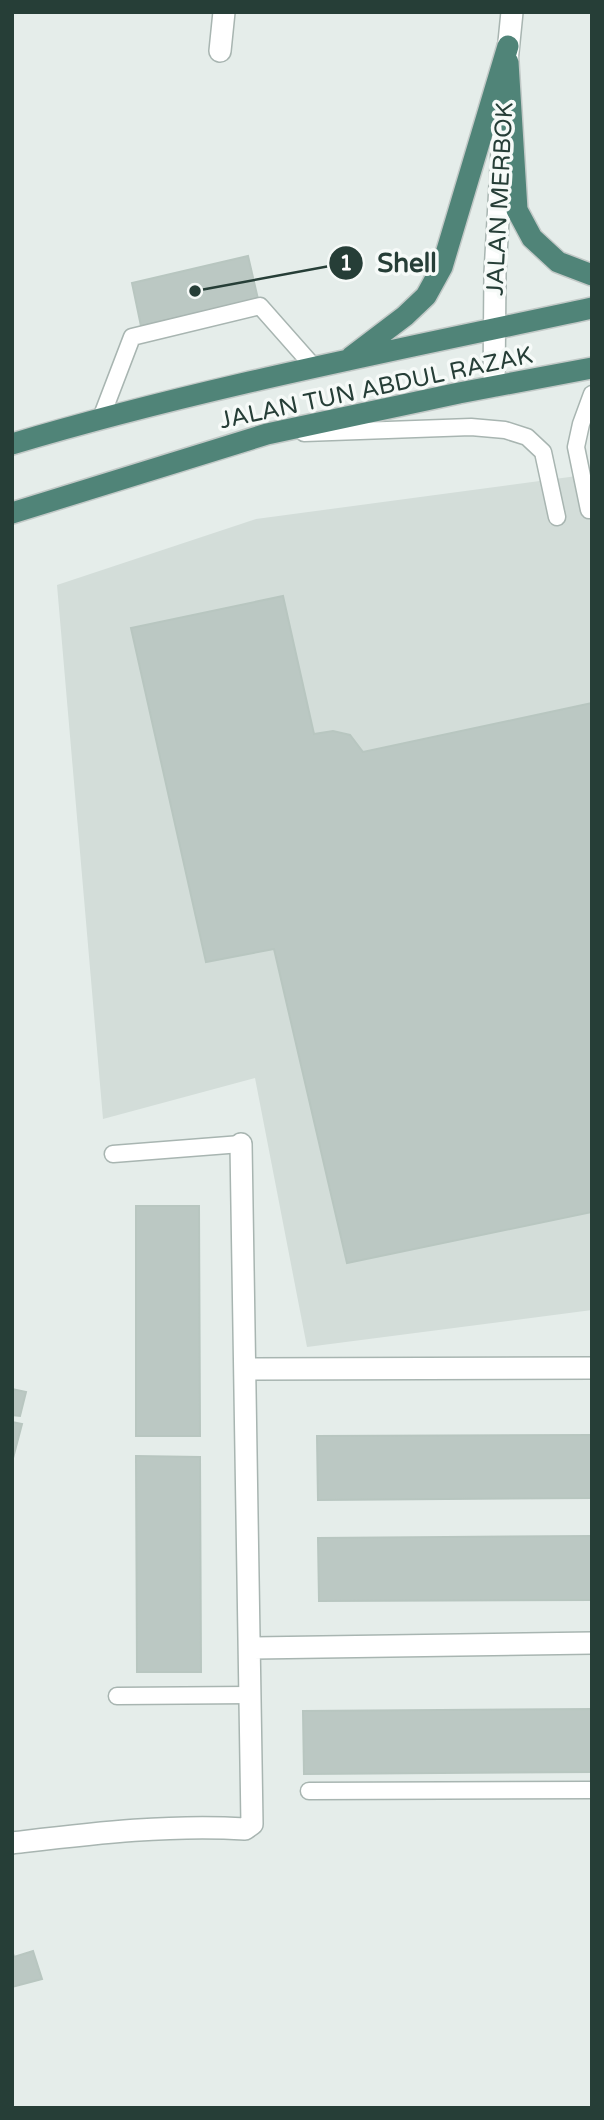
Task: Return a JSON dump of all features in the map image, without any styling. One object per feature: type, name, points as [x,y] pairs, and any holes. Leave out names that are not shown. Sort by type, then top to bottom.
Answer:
[{"type":"highway","points":[[508,46],[517,210],[532,238],[558,262],[592,275]]},
{"type":"highway","points":[[347,360],[405,316],[426,296],[442,267],[508,46]]},
{"type":"highway","name":"JALAN TUN ABDUL RAZAK","points":[[12,444],[101,418],[313,366],[592,308]]},
{"type":"highway","name":"JALAN TUN ABDUL RAZAK","points":[[12,513],[267,434],[592,368]]},
{"type":"street","points":[[220,51],[224,12]]},
{"type":"street","name":"JALAN MERBOK","points":[[494,386],[493,329],[512,12]]},
{"type":"street","points":[[12,1843],[198,1826],[245,1829],[251,1824],[253,1813],[241,1144]]},
{"type":"street","points":[[245,1369],[592,1368]]},
{"type":"street","points":[[250,1648],[592,1643]]},
{"type":"lane","points":[[101,418],[132,337],[260,306],[313,366]]},
{"type":"lane","points":[[589,510],[576,447],[580,424],[592,394]]},
{"type":"lane","points":[[267,434],[471,427],[505,430],[527,437],[543,452],[557,517]]},
{"type":"lane","points":[[113,1154],[241,1144]]},
{"type":"lane","points":[[117,1696],[251,1695]]},
{"type":"lane","points":[[309,1791],[592,1790]]},
{"type":"shaded area","points":[[592,474],[592,1310],[307,1347],[255,1078],[103,1119],[57,585],[256,519]]},
{"type":"building","points":[[248,256],[258,299],[141,326],[132,283]]},
{"type":"building","points":[[283,596],[314,734],[333,731],[350,735],[363,752],[592,703],[592,1212],[347,1263],[274,949],[206,962],[131,628]]},
{"type":"building","points":[[136,1206],[199,1206],[200,1436],[136,1436]]},
{"type":"building","points":[[12,1389],[26,1392],[20,1416],[12,1415]]},
{"type":"building","points":[[12,1422],[22,1424],[12,1462]]},
{"type":"building","points":[[592,1435],[592,1498],[318,1500],[317,1436]]},
{"type":"building","points":[[136,1456],[200,1457],[201,1672],[137,1672]]},
{"type":"building","points":[[592,1536],[592,1600],[319,1601],[318,1538]]},
{"type":"building","points":[[592,1709],[592,1772],[304,1774],[303,1711]]},
{"type":"building","points":[[12,1950],[14,1957],[33,1951],[42,1979],[12,1987]]},
{"type":"place","name":"Shell","points":[[195,291]]}]
